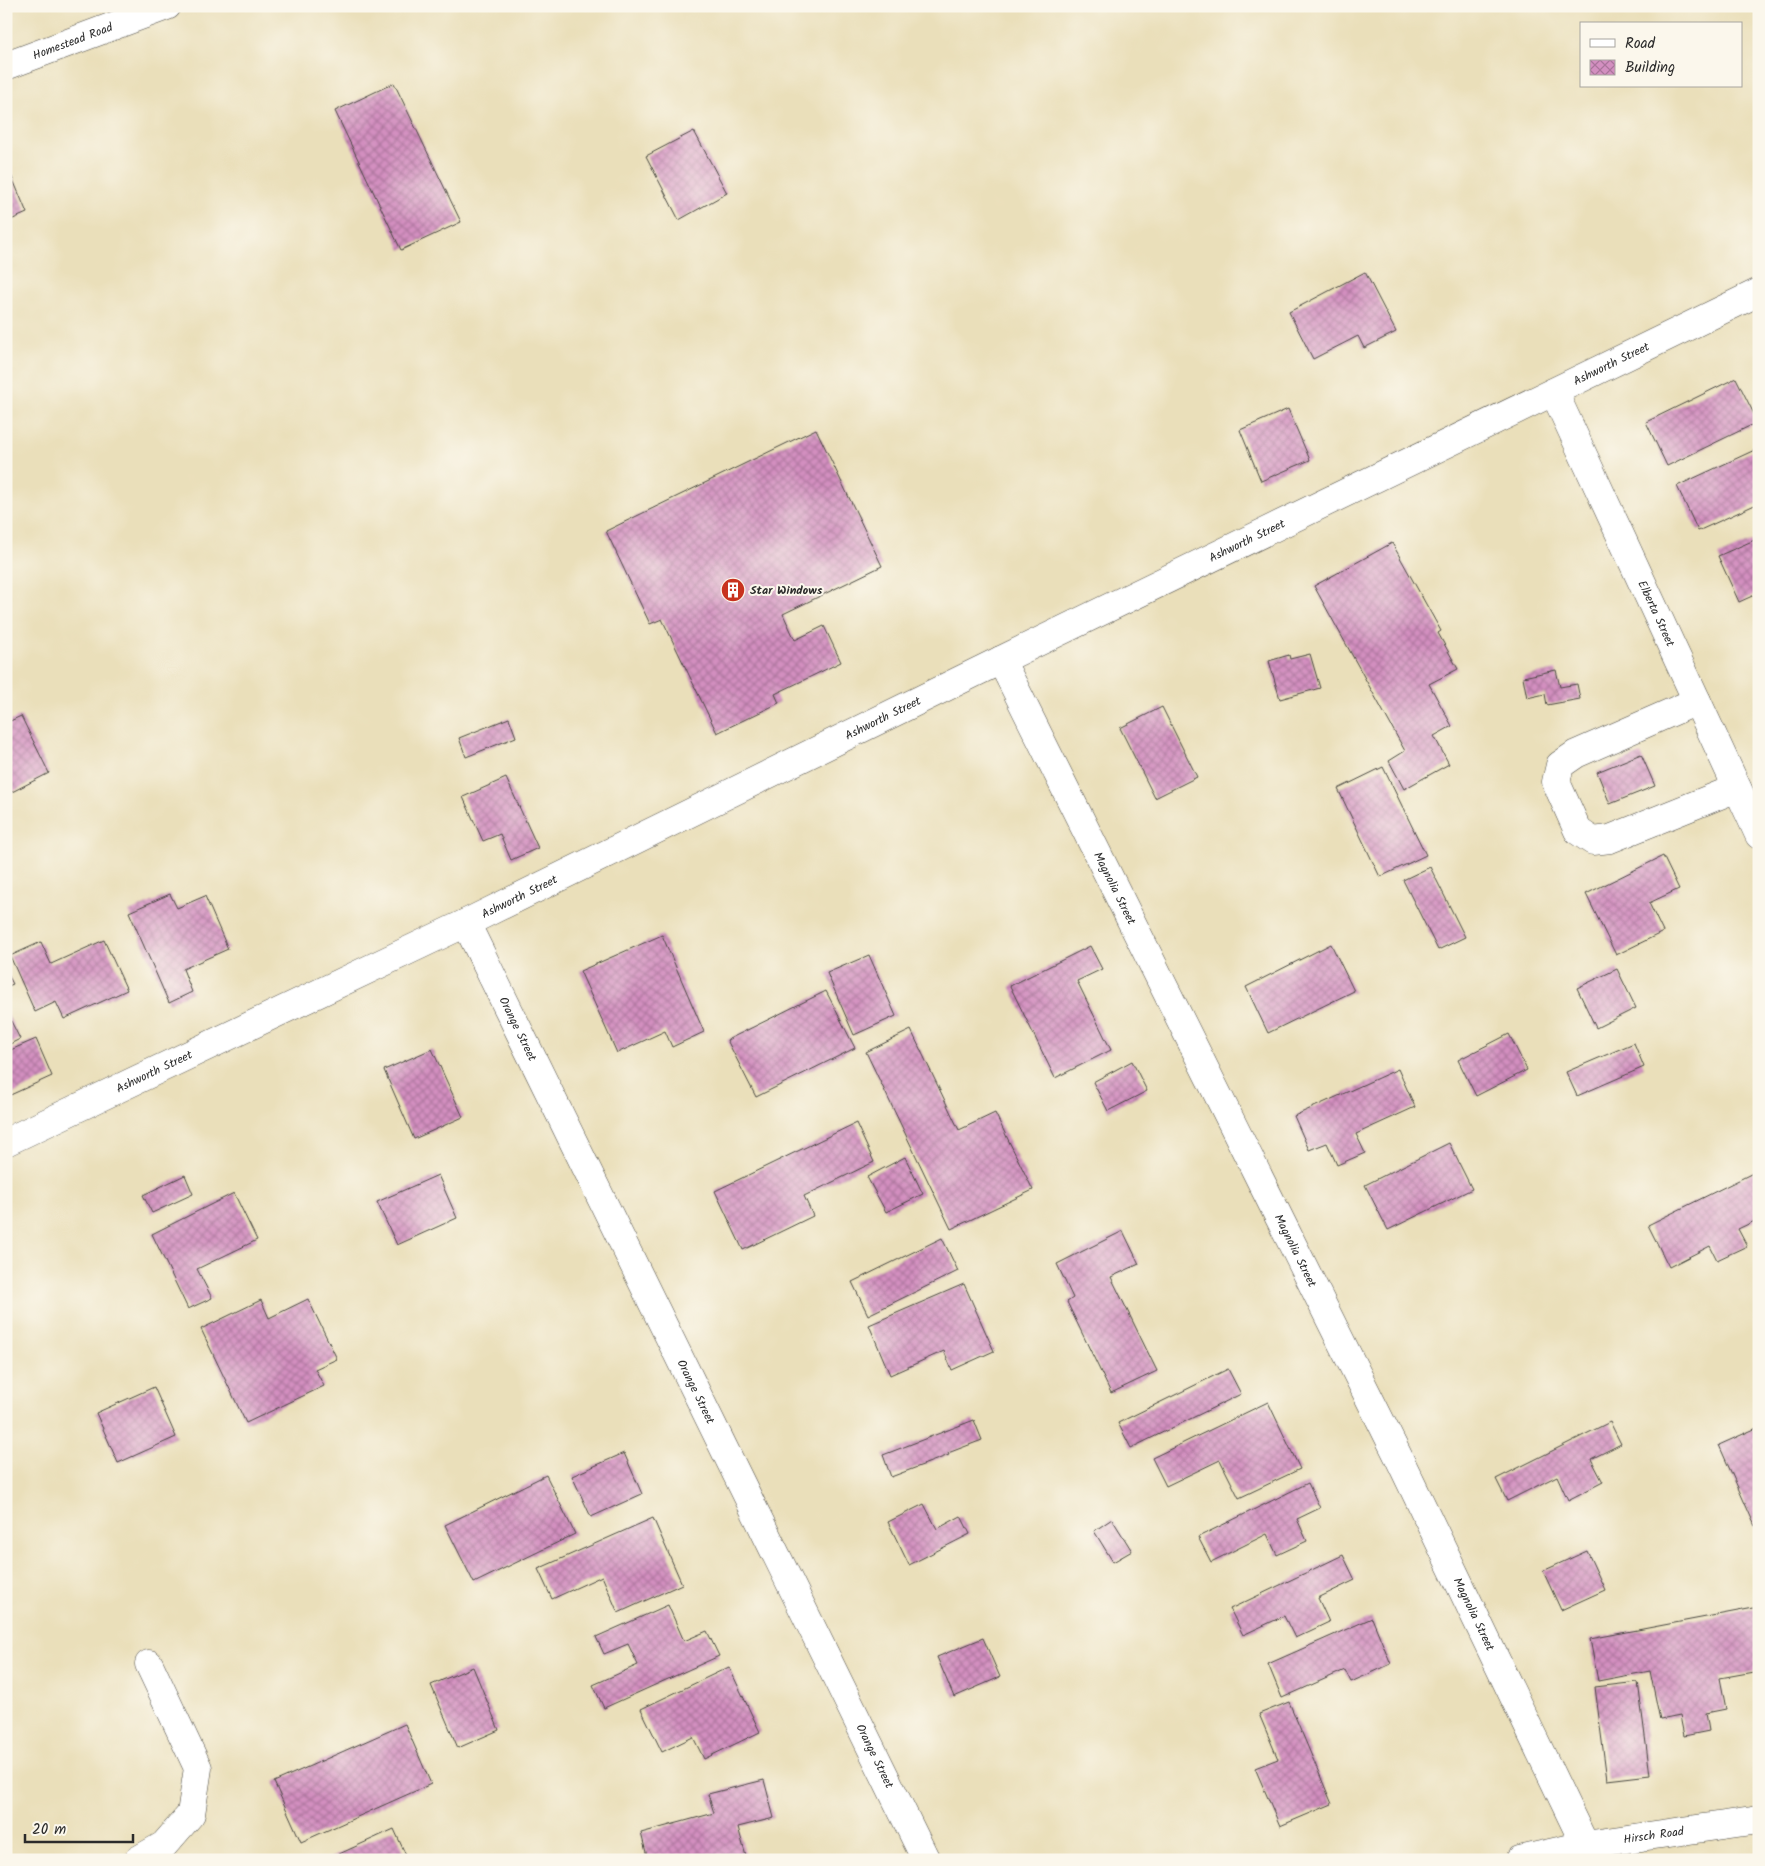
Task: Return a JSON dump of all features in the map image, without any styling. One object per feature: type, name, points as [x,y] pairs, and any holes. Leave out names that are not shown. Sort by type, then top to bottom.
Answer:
[{"type":"street","name":"Homestead Road","points":[[6,66],[167,6]]},
{"type":"street","name":"Ashworth Street","points":[[6,1142],[466,923],[1001,660],[1759,292]]},
{"type":"street","name":"Elberta Street","points":[[1554,392],[1759,835]]},
{"type":"street","name":"Magnolia Street","points":[[1001,660],[1397,1454],[1585,1846]]},
{"type":"street","points":[[1697,701],[1576,754],[1560,765],[1556,782],[1578,830],[1593,841],[1610,839],[1737,788]]},
{"type":"street","name":"Orange Street","points":[[466,923],[926,1860]]},
{"type":"street","points":[[138,1860],[164,1845],[191,1814],[198,1768],[149,1664]]},
{"type":"street","name":"Hirsch Road","points":[[1520,1860],[1585,1846],[1759,1820]]},
{"type":"building","points":[[394,83],[461,222],[401,250],[335,111]]},
{"type":"building","points":[[694,131],[727,193],[679,220],[646,156]]},
{"type":"building","points":[[6,163],[27,213],[6,222]]},
{"type":"building","points":[[1365,272],[1396,332],[1364,348],[1358,336],[1313,359],[1289,312]]},
{"type":"building","points":[[1736,378],[1758,422],[1667,466],[1646,422]]},
{"type":"building","points":[[1288,409],[1310,460],[1261,481],[1240,430]]},
{"type":"building","name":"Star Windows","points":[[816,429],[882,566],[783,614],[795,640],[824,626],[841,662],[775,694],[779,703],[717,733],[662,619],[650,624],[606,531]]},
{"type":"building","points":[[1759,448],[1759,503],[1698,531],[1677,486]]},
{"type":"building","points":[[1759,538],[1759,593],[1739,602],[1718,556]]},
{"type":"building","points":[[1392,543],[1441,631],[1438,633],[1458,669],[1429,684],[1452,726],[1434,736],[1449,764],[1404,789],[1389,761],[1405,751],[1314,586]]},
{"type":"building","points":[[1310,654],[1320,688],[1280,699],[1269,661],[1289,655],[1290,659]]},
{"type":"building","points":[[1556,670],[1560,687],[1577,684],[1580,699],[1547,705],[1545,694],[1527,698],[1523,677]]},
{"type":"building","points":[[1162,707],[1197,777],[1155,798],[1120,728]]},
{"type":"building","points":[[21,716],[49,773],[10,793],[6,785],[6,723]]},
{"type":"building","points":[[509,718],[516,737],[466,757],[459,738]]},
{"type":"building","points":[[1641,754],[1655,786],[1610,804],[1597,772]]},
{"type":"building","points":[[1383,767],[1426,855],[1380,877],[1338,789]]},
{"type":"building","points":[[506,778],[538,848],[511,860],[500,834],[483,841],[463,797]]},
{"type":"building","points":[[1663,856],[1679,889],[1649,903],[1663,932],[1616,955],[1586,894]]},
{"type":"building","points":[[1430,867],[1465,937],[1438,950],[1403,880]]},
{"type":"building","points":[[170,894],[177,908],[205,896],[228,949],[183,969],[192,992],[169,1003],[129,912]]},
{"type":"building","points":[[662,935],[704,1032],[672,1047],[665,1031],[617,1053],[580,971]]},
{"type":"building","points":[[104,940],[127,990],[64,1019],[56,1002],[35,1012],[10,956],[41,942],[51,964]]},
{"type":"building","points":[[1331,944],[1354,991],[1268,1033],[1246,987]]},
{"type":"building","points":[[1090,946],[1102,969],[1077,981],[1111,1050],[1055,1078],[1010,986]]},
{"type":"building","points":[[869,955],[896,1016],[854,1035],[827,973]]},
{"type":"building","points":[[1617,969],[1636,1008],[1596,1028],[1577,988]]},
{"type":"building","points":[[6,971],[13,984],[6,987]]},
{"type":"building","points":[[826,991],[855,1048],[756,1097],[727,1040]]},
{"type":"building","points":[[6,1011],[20,1039],[6,1046]]},
{"type":"building","points":[[911,1030],[959,1130],[995,1113],[1033,1190],[951,1229],[866,1052]]},
{"type":"building","points":[[1509,1034],[1527,1070],[1476,1096],[1458,1060]]},
{"type":"building","points":[[36,1039],[52,1076],[6,1097],[6,1052]]},
{"type":"building","points":[[1634,1043],[1644,1067],[1577,1096],[1566,1072]]},
{"type":"building","points":[[432,1049],[463,1117],[414,1139],[384,1070]]},
{"type":"building","points":[[1132,1061],[1147,1091],[1108,1111],[1093,1082]]},
{"type":"building","points":[[1398,1069],[1415,1107],[1356,1134],[1365,1153],[1337,1165],[1327,1143],[1309,1150],[1294,1116]]},
{"type":"building","points":[[856,1123],[874,1162],[804,1196],[813,1216],[743,1250],[715,1191]]},
{"type":"building","points":[[1449,1143],[1472,1189],[1388,1230],[1365,1185]]},
{"type":"building","points":[[905,1157],[923,1194],[886,1212],[867,1177]]},
{"type":"building","points":[[1759,1170],[1759,1219],[1738,1229],[1747,1246],[1717,1260],[1710,1246],[1669,1267],[1648,1225]]},
{"type":"building","points":[[185,1175],[193,1194],[152,1213],[143,1195]]},
{"type":"building","points":[[438,1175],[457,1218],[397,1245],[377,1202]]},
{"type":"building","points":[[234,1193],[257,1240],[197,1269],[212,1298],[188,1309],[152,1234]]},
{"type":"building","points":[[1123,1231],[1139,1264],[1111,1277],[1157,1371],[1111,1393],[1067,1302],[1073,1298],[1057,1264]]},
{"type":"building","points":[[942,1238],[958,1271],[868,1315],[852,1282]]},
{"type":"building","points":[[964,1284],[994,1351],[952,1370],[944,1351],[890,1375],[869,1325]]},
{"type":"building","points":[[308,1299],[337,1359],[315,1369],[324,1386],[246,1423],[201,1329],[261,1300],[269,1318]]},
{"type":"building","points":[[1228,1369],[1241,1394],[1131,1448],[1118,1423]]},
{"type":"building","points":[[154,1387],[176,1437],[118,1463],[96,1413]]},
{"type":"building","points":[[1268,1402],[1300,1469],[1239,1498],[1220,1460],[1166,1486],[1152,1458]]},
{"type":"building","points":[[974,1420],[982,1440],[891,1477],[883,1455]]},
{"type":"building","points":[[1610,1422],[1621,1444],[1591,1459],[1603,1482],[1568,1500],[1557,1476],[1507,1501],[1496,1479]]},
{"type":"building","points":[[1759,1427],[1759,1525],[1755,1526],[1719,1445]]},
{"type":"building","points":[[624,1453],[642,1494],[591,1517],[572,1476]]},
{"type":"building","points":[[546,1475],[575,1534],[474,1583],[445,1525]]},
{"type":"building","points":[[1308,1483],[1320,1508],[1297,1519],[1307,1541],[1277,1555],[1267,1534],[1211,1562],[1198,1537]]},
{"type":"building","points":[[924,1504],[937,1529],[961,1516],[970,1534],[909,1565],[888,1522]]},
{"type":"building","points":[[653,1518],[682,1584],[618,1613],[602,1576],[552,1599],[538,1569]]},
{"type":"building","points":[[1112,1519],[1132,1551],[1113,1562],[1094,1531]]},
{"type":"building","points":[[1587,1551],[1605,1590],[1561,1610],[1543,1571]]},
{"type":"building","points":[[1343,1555],[1355,1580],[1318,1598],[1329,1622],[1295,1638],[1284,1616],[1243,1635],[1230,1609]]},
{"type":"building","points":[[668,1605],[684,1641],[707,1631],[719,1656],[604,1708],[593,1685],[638,1665],[628,1644],[604,1654],[596,1637]]},
{"type":"building","points":[[1759,1607],[1759,1671],[1720,1678],[1726,1709],[1706,1713],[1709,1731],[1684,1736],[1680,1716],[1660,1720],[1650,1671],[1598,1681],[1590,1639]]},
{"type":"building","points":[[1372,1618],[1391,1664],[1351,1682],[1345,1670],[1282,1698],[1268,1664]]},
{"type":"building","points":[[983,1638],[1000,1677],[954,1697],[937,1657]]},
{"type":"building","points":[[473,1667],[499,1730],[458,1748],[431,1685]]},
{"type":"building","points":[[729,1667],[760,1732],[704,1759],[693,1737],[662,1752],[641,1709]]},
{"type":"building","points":[[1638,1682],[1650,1775],[1607,1780],[1595,1687]]},
{"type":"building","points":[[1289,1702],[1332,1804],[1280,1826],[1255,1768],[1278,1759],[1259,1714]]},
{"type":"building","points":[[405,1724],[431,1784],[301,1842],[274,1782]]},
{"type":"building","points":[[764,1780],[774,1818],[738,1827],[747,1860],[648,1860],[641,1833],[714,1813],[708,1794]]},
{"type":"building","points":[[394,1829],[408,1860],[326,1860]]},
{"type":"place","name":"Star Windows","points":[[733,590]]}]
